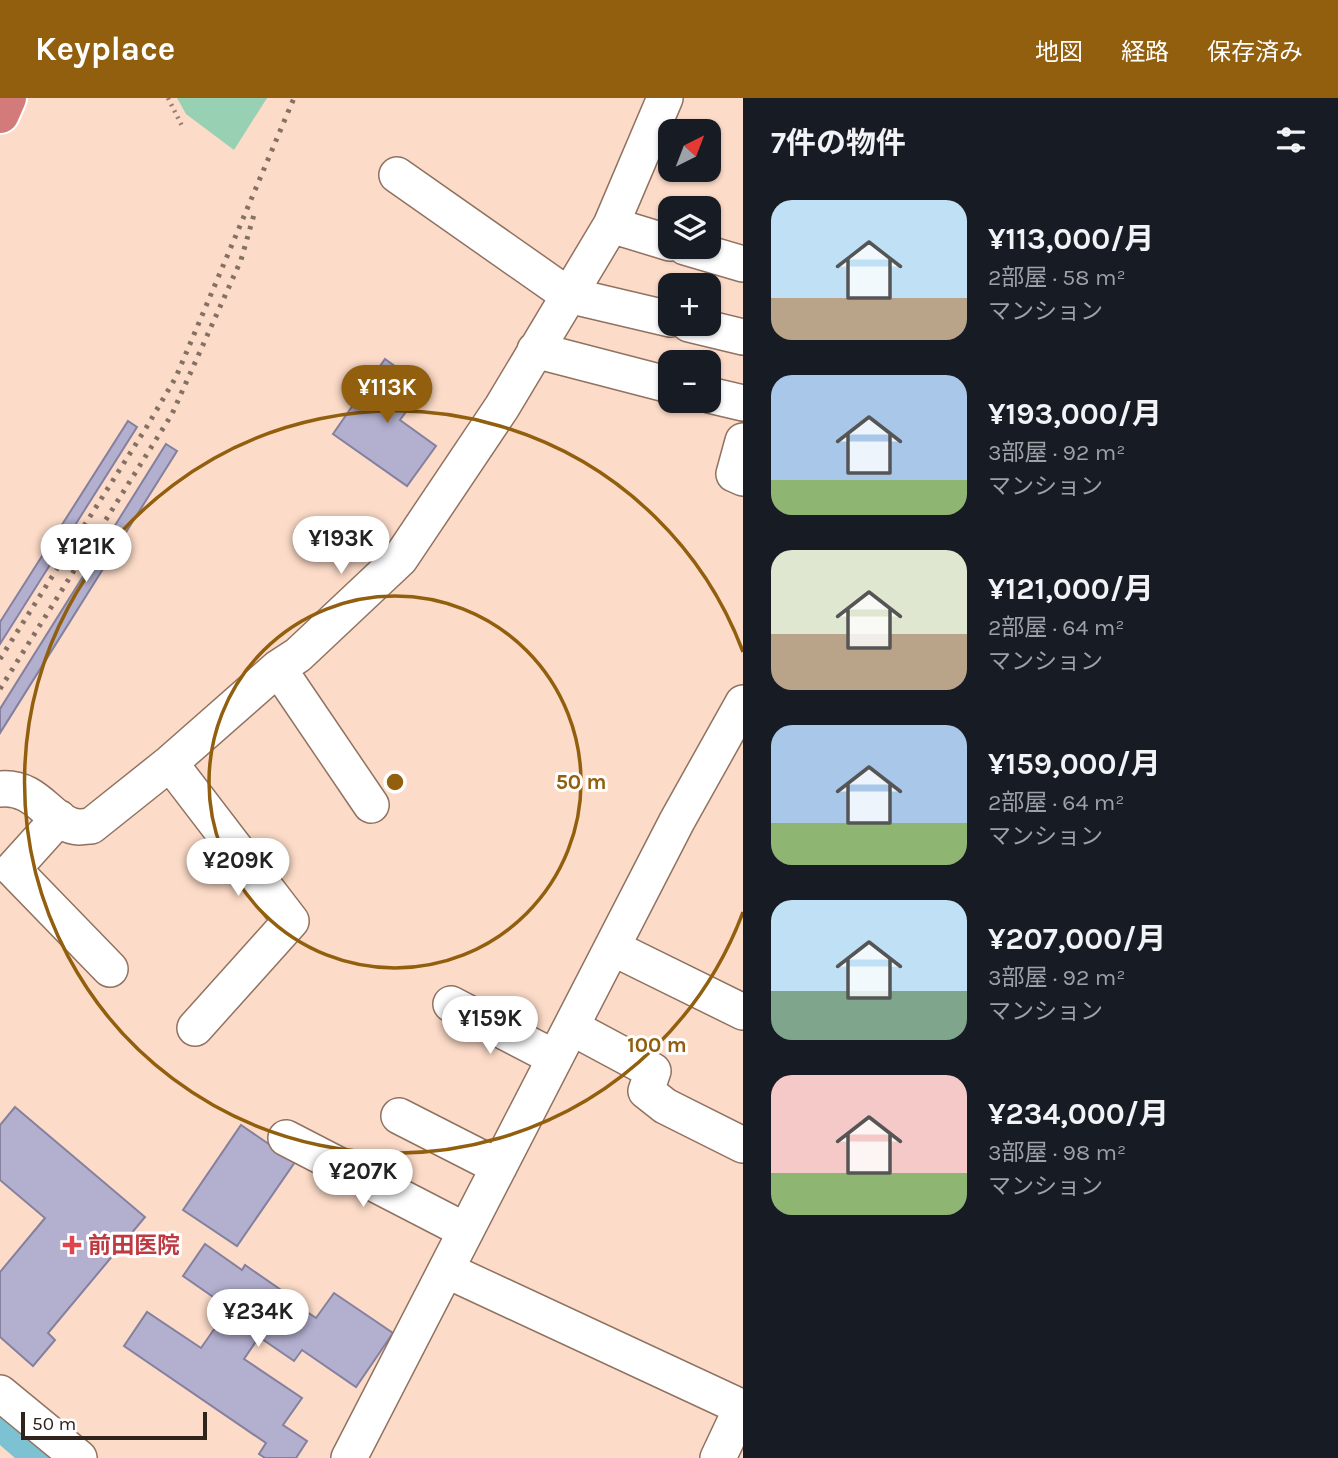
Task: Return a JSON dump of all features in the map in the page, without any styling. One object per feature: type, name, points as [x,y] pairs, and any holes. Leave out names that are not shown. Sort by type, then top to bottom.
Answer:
[{"type":"highway","points":[[0,114],[7,98]]},
{"type":"street","points":[[0,789],[17,789],[28,794],[66,824],[78,828],[91,826],[170,763],[278,668],[298,655],[400,559],[502,407],[611,225],[655,101]]},
{"type":"street","points":[[397,175],[568,295],[658,316]]},
{"type":"street","points":[[611,225],[658,239]]},
{"type":"street","points":[[721,258],[743,264]]},
{"type":"street","points":[[721,332],[743,337]]},
{"type":"street","points":[[536,350],[658,382]]},
{"type":"street","points":[[721,398],[743,403]]},
{"type":"street","points":[[743,441],[734,474],[743,478]]},
{"type":"street","points":[[278,668],[371,805]]},
{"type":"street","points":[[349,1458],[677,821],[743,703]]},
{"type":"street","points":[[170,763],[291,921],[195,1028]]},
{"type":"street","points":[[59,818],[13,869],[110,969]]},
{"type":"street","points":[[612,947],[743,1012]]},
{"type":"street","points":[[451,1004],[555,1058]]},
{"type":"street","points":[[572,1027],[653,1071],[646,1091],[665,1106],[743,1145]]},
{"type":"street","points":[[399,1116],[499,1167]]},
{"type":"street","points":[[286,1138],[466,1231]]},
{"type":"street","points":[[446,1270],[743,1407],[718,1458]]},
{"type":"street","points":[[0,1393],[79,1458]]},
{"type":"path","points":[[168,98],[183,128]]},
{"type":"green space","points":[[177,98],[267,98],[234,150],[186,114]]},
{"type":"water","points":[[0,1407],[61,1458],[15,1458],[0,1445]]},
{"type":"building","points":[[385,359],[424,387],[400,420],[436,446],[407,486],[333,434]]},
{"type":"building","points":[[128,421],[137,427],[0,644],[0,622]]},
{"type":"building","points":[[166,444],[177,451],[0,733],[0,709]]},
{"type":"building","name":"前田医院","points":[[15,1107],[145,1217],[48,1333],[55,1340],[33,1366],[0,1337],[0,1272],[45,1218],[0,1180],[0,1125]]},
{"type":"building","points":[[241,1125],[295,1162],[237,1246],[183,1210]]},
{"type":"building","points":[[205,1244],[242,1270],[245,1265],[316,1318],[334,1293],[393,1333],[356,1387],[302,1350],[294,1361],[259,1337],[244,1359],[302,1398],[283,1425],[307,1441],[296,1458],[265,1458],[259,1454],[266,1443],[124,1346],[147,1312],[201,1348],[229,1308],[183,1276]]},
{"type":"railway","points":[[0,659],[176,377],[294,98]]},
{"type":"railway","points":[[0,689],[172,414],[241,260],[255,211]]},
{"type":"place","name":"前田医院","points":[[72,1245]]}]
